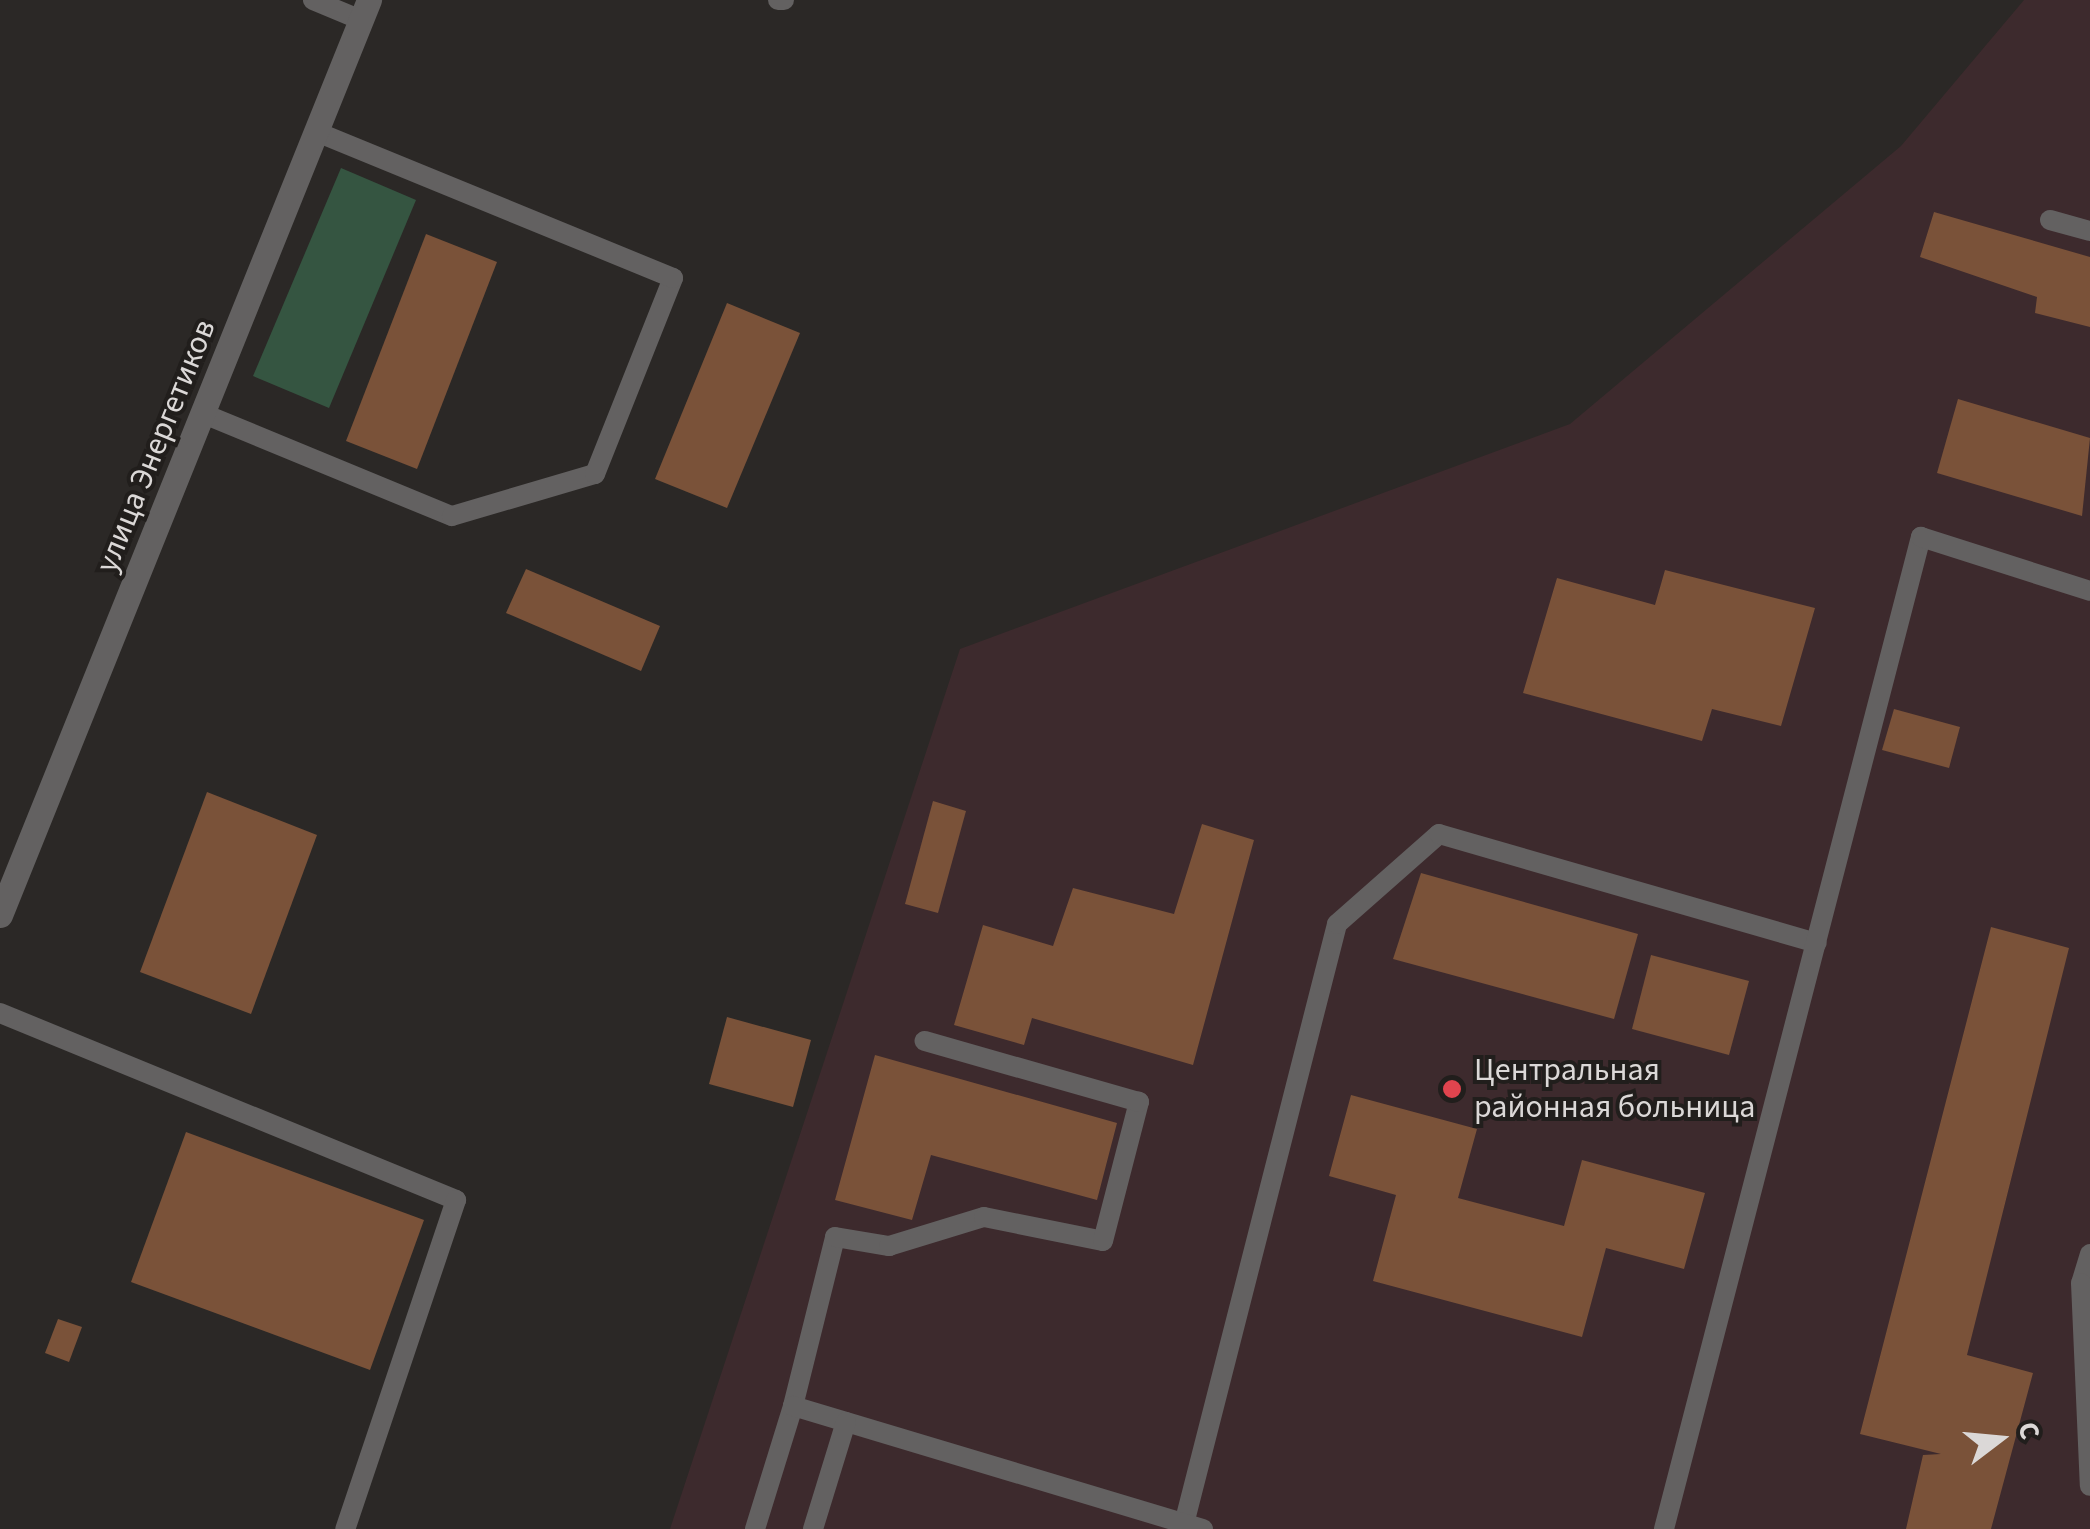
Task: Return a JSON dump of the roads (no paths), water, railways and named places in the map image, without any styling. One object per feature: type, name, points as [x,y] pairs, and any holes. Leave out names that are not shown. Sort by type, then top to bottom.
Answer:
[{"type":"street","name":"улица Энергетиков","points":[[0,915],[319,133],[365,10]]},
{"type":"lane","points":[[313,0],[365,10]]},
{"type":"lane","points":[[204,414],[452,516],[595,474],[673,278],[319,133]]},
{"type":"lane","points":[[2050,220],[2090,231]]},
{"type":"lane","points":[[1664,1529],[1921,537],[2090,591]]},
{"type":"lane","points":[[793,1406],[1194,1526],[1337,924],[1438,834],[1817,944]]},
{"type":"lane","points":[[0,1013],[456,1200],[345,1529]]},
{"type":"lane","points":[[756,1529],[793,1406],[835,1237],[889,1246],[984,1218],[1104,1242],[1139,1102],[926,1041]]},
{"type":"lane","points":[[2090,1254],[2081,1284],[2090,1486]]},
{"type":"lane","points":[[813,1529],[846,1422]]},
{"type":"place","name":"Центральная районная больница","points":[[1452,1089]]}]
